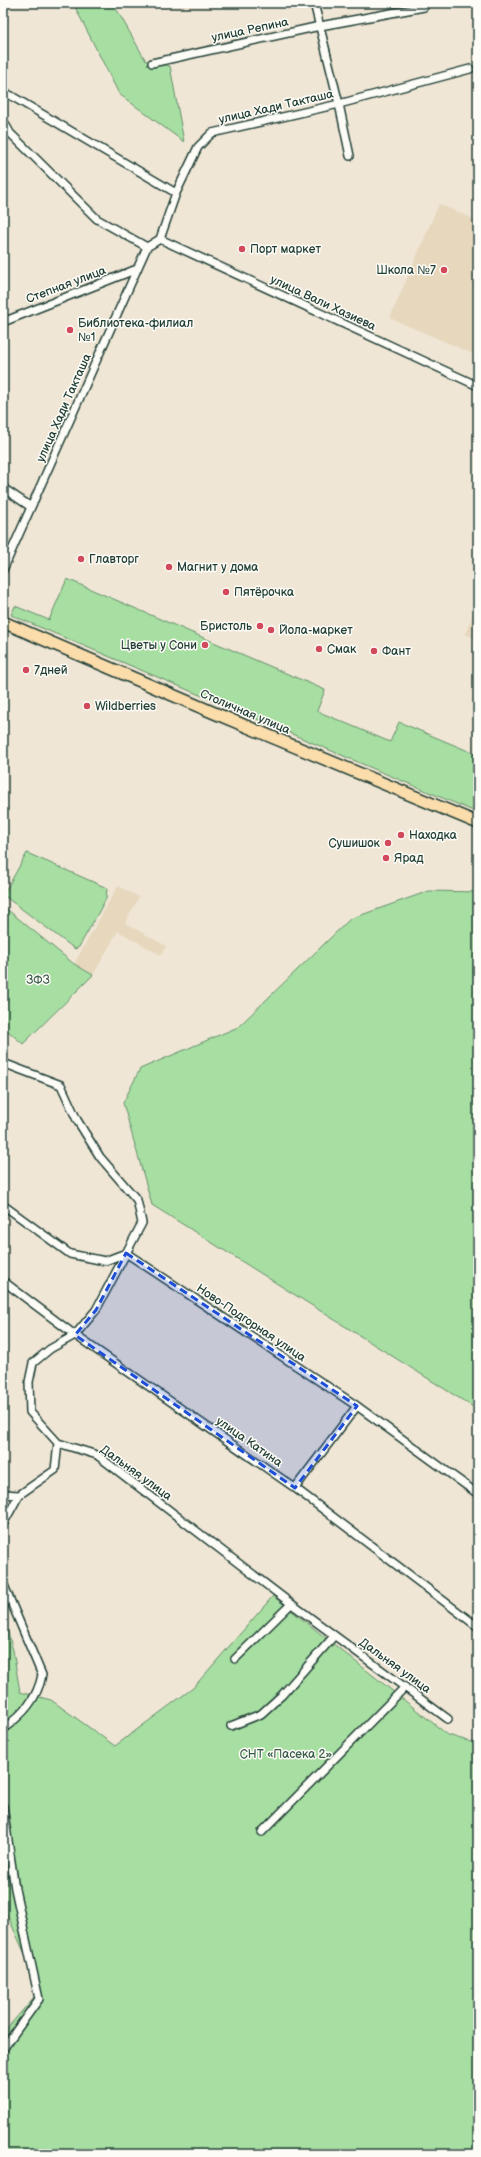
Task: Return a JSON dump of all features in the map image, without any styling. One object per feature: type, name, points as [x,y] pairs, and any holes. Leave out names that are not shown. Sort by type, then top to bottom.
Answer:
[{"type":"main road","name":"Столичная улица","points":[[3,622],[212,712],[478,823]]},
{"type":"street","points":[[314,3],[339,104],[350,156]]},
{"type":"street","name":"улица Репина","points":[[152,63],[320,26],[424,6]]},
{"type":"street","name":"улица Хади Такташа","points":[[3,570],[137,269],[147,248],[160,239],[176,192],[198,147],[212,133],[339,104],[470,69]]},
{"type":"street","points":[[3,91],[176,192]]},
{"type":"street","points":[[3,120],[10,133],[97,219],[147,248]]},
{"type":"street","name":"улица Вали Хазиева","points":[[160,239],[478,386]]},
{"type":"street","name":"Степная улица","points":[[3,322],[137,269]]},
{"type":"street","points":[[3,488],[31,507]]},
{"type":"street","points":[[3,1063],[62,1085],[77,1120],[100,1157],[137,1200],[142,1223],[96,1310],[75,1335],[50,1350],[33,1363],[29,1382],[30,1412],[58,1443],[55,1470],[19,1495],[3,1524]]},
{"type":"street","points":[[3,1206],[70,1254],[105,1262],[126,1253]]},
{"type":"street","name":"Ново-Подгорная улица","points":[[126,1253],[357,1406],[478,1494]]},
{"type":"street","name":"улица Катина","points":[[3,1281],[75,1335],[295,1488],[478,1627]]},
{"type":"street","points":[[295,1488],[357,1406]]},
{"type":"street","name":"Дальняя улица","points":[[58,1443],[97,1455],[291,1604],[448,1719]]},
{"type":"street","points":[[3,1494],[19,1495]]},
{"type":"street","points":[[3,1583],[42,1675],[39,1687],[23,1714],[3,1729]]},
{"type":"street","points":[[236,1659],[291,1604]]},
{"type":"street","points":[[231,1726],[261,1714],[276,1700],[334,1636]]},
{"type":"street","points":[[262,1832],[405,1687]]},
{"type":"street","points":[[3,1806],[15,1889],[39,1999],[3,2049]]},
{"type":"highlighted area","points":[[126,1253],[357,1406],[295,1488],[75,1335],[96,1310]]},
{"type":"shaded area","name":"Школа №7","points":[[439,204],[478,221],[478,356],[390,318]]},
{"type":"shaded area","points":[[478,602],[478,640],[465,634]]},
{"type":"shaded area","points":[[118,886],[139,897],[125,923],[166,946],[161,955],[118,931],[93,975],[74,964]]},
{"type":"green space","points":[[73,3],[113,3],[146,61],[170,66],[184,142],[119,94]]},
{"type":"green space","points":[[67,579],[325,690],[317,711],[390,742],[399,722],[478,755],[478,813],[11,615],[15,606],[49,620]]},
{"type":"green space","points":[[27,853],[107,888],[106,899],[79,947],[75,949],[3,895]]},
{"type":"green space","points":[[429,891],[478,892],[478,1410],[152,1205],[123,1103],[140,1069],[238,1027],[350,919]]},
{"type":"green space","name":"ЗФЗ","points":[[3,906],[74,964],[93,975],[23,1044],[3,1027]]},
{"type":"green space","name":"СНТ «Пасека 2»","points":[[273,1596],[448,1735],[478,1744],[478,2154],[3,2154],[3,2033],[41,1989],[3,1906],[3,1615],[13,1650],[20,1692],[51,1700],[115,1746],[193,1688]]},
{"type":"place","name":"Порт маркет","points":[[242,249]]},
{"type":"place","name":"Школа №7","points":[[444,270]]},
{"type":"place","name":"Библиотека-филиал №1","points":[[70,330]]},
{"type":"place","name":"Главторг","points":[[81,559]]},
{"type":"place","name":"Магнит у дома","points":[[169,567]]},
{"type":"place","name":"Пятёрочка","points":[[226,592]]},
{"type":"place","name":"Бристоль","points":[[260,626]]},
{"type":"place","name":"Йола-маркет","points":[[271,630]]},
{"type":"place","name":"Цветы у Сони","points":[[205,645]]},
{"type":"place","name":"Смак","points":[[319,649]]},
{"type":"place","name":"Фант","points":[[374,651]]},
{"type":"place","name":"7дней","points":[[26,670]]},
{"type":"place","name":"Wildberries","points":[[87,706]]},
{"type":"place","name":"Находка","points":[[401,835]]},
{"type":"place","name":"Сушишок","points":[[388,843]]},
{"type":"place","name":"Ярад","points":[[386,858]]}]
